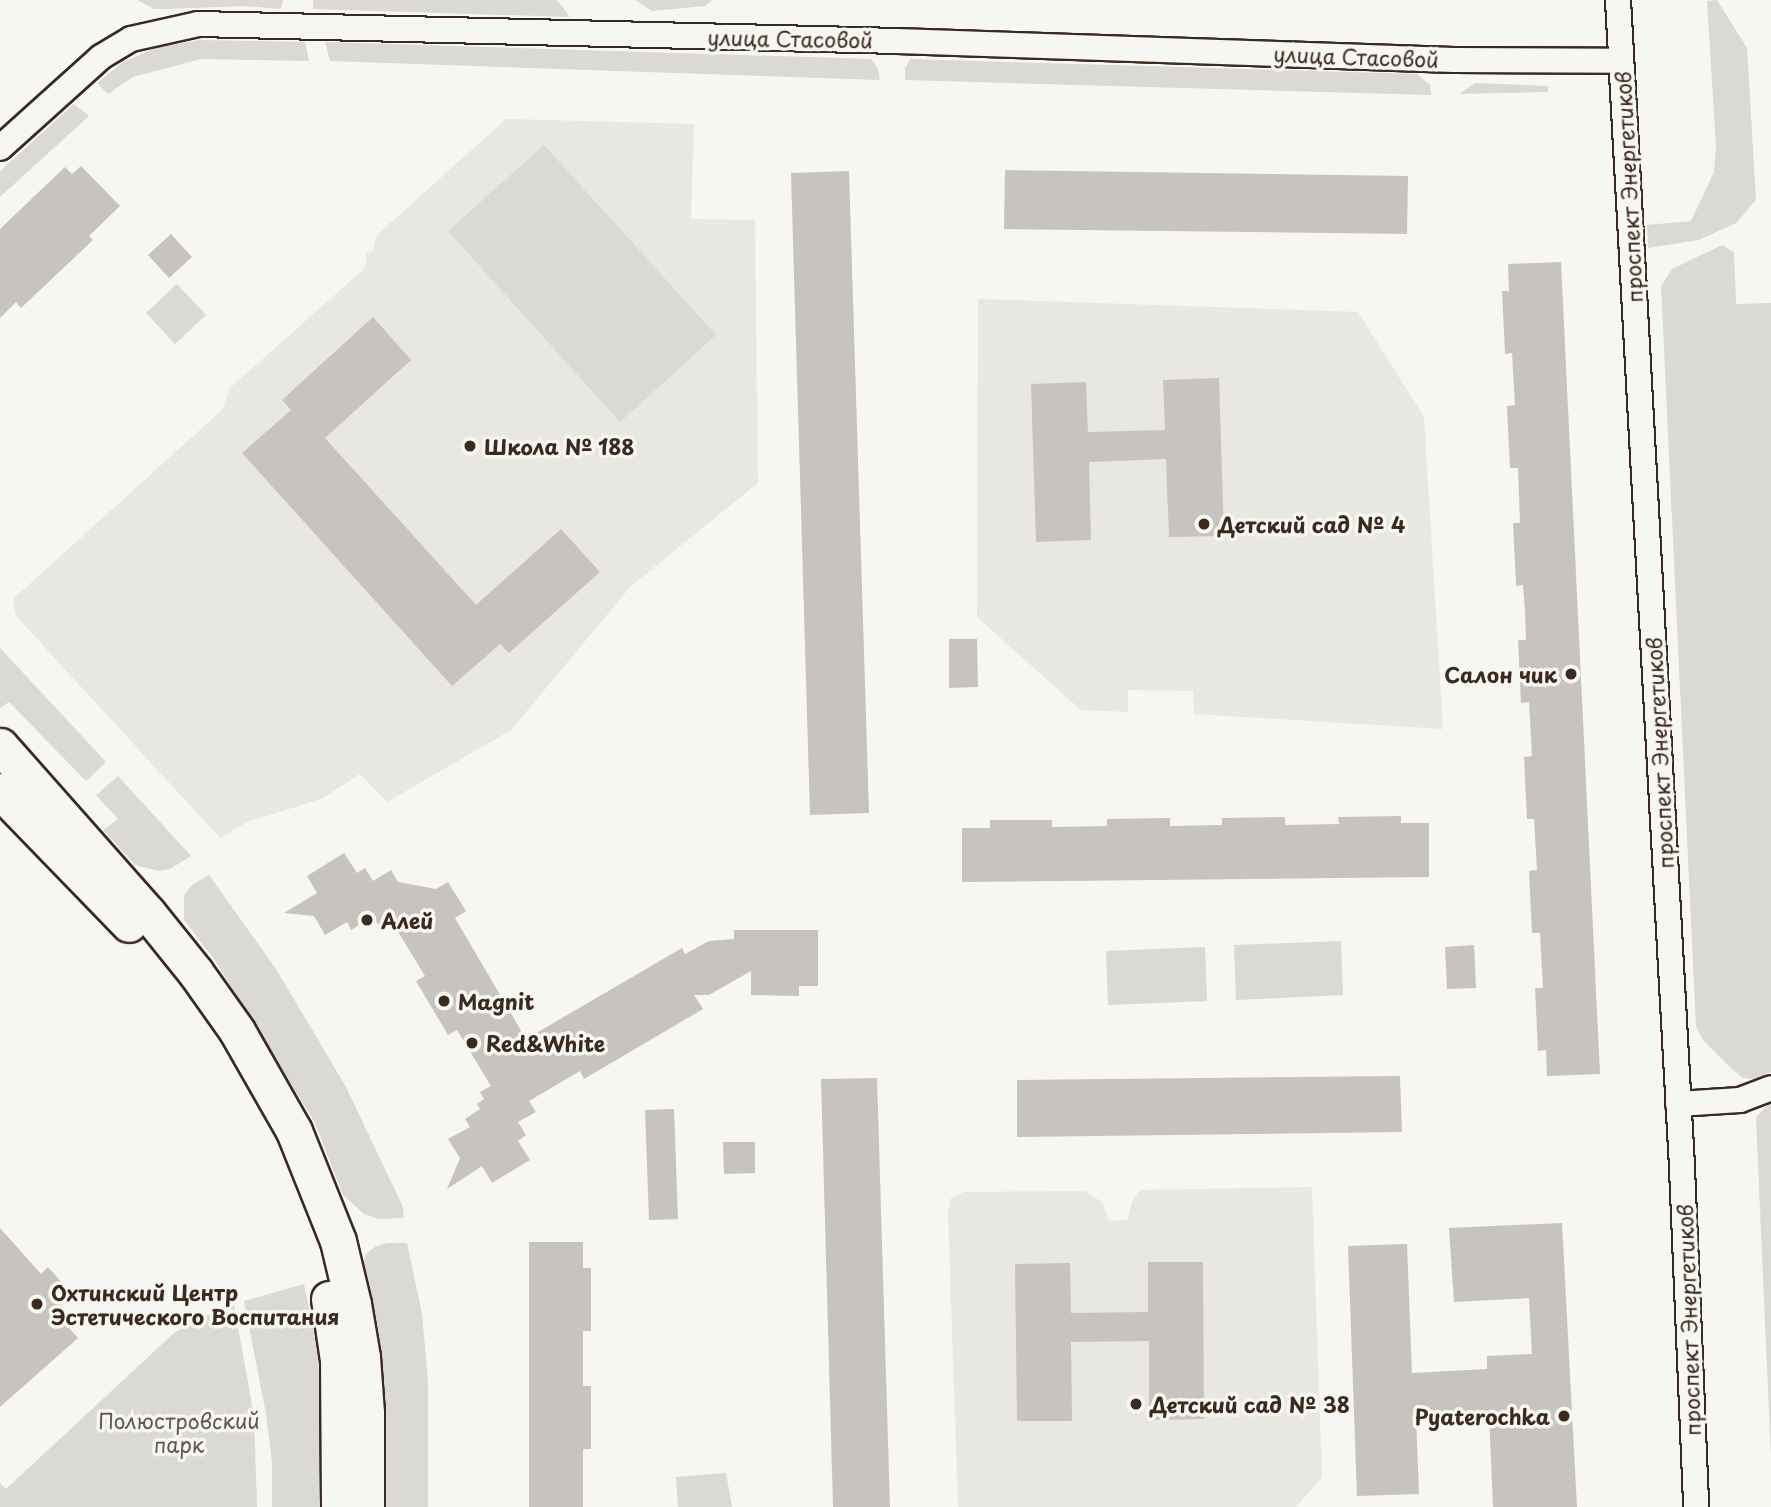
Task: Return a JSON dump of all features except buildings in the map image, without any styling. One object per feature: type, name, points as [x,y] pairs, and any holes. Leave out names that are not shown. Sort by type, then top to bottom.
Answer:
[{"type":"street","name":"проспект Энергетиков","points":[[1618,0],[1678,1104],[1696,1507]]},
{"type":"street","name":"улица Стасовой","points":[[0,148],[102,57],[131,39],[198,24],[897,41],[1454,60],[1621,61]]},
{"type":"street","points":[[0,746],[196,973],[237,1031],[294,1131],[338,1241],[354,1304],[362,1357],[366,1507]]},
{"type":"street","points":[[0,790],[131,927],[180,984],[220,1042],[275,1139],[296,1186],[331,1309],[338,1360],[339,1507]]},
{"type":"street","points":[[1678,1104],[1740,1100],[1771,1088]]},
{"type":"shaded area","name":"Школа № 188","points":[[506,119],[694,124],[691,219],[755,220],[758,483],[631,586],[511,730],[387,802],[360,774],[321,799],[247,822],[220,838],[16,616],[13,599],[222,410],[230,388],[365,268],[367,253],[373,251],[377,235]]},
{"type":"shaded area","name":"Детский сад № 4","points":[[978,299],[1358,312],[1424,417],[1443,729],[1194,714],[1193,691],[1128,690],[1128,712],[1081,710],[977,617]]},
{"type":"shaded area","name":"Детский сад № 38","points":[[1312,1187],[1322,1477],[1296,1507],[958,1507],[948,1212],[951,1198],[964,1192],[1085,1191],[1102,1202],[1109,1221],[1128,1220],[1132,1201],[1141,1190]]},
{"type":"green space","points":[[137,0],[283,0],[281,9],[245,6],[154,9]]},
{"type":"green space","points":[[313,0],[557,0],[570,17],[313,9]]},
{"type":"green space","points":[[635,0],[712,0],[705,6],[652,11]]},
{"type":"green space","points":[[1717,0],[1747,48],[1756,200],[1736,223],[1699,240],[1648,248],[1647,225],[1691,221],[1714,172],[1716,147],[1707,1]]},
{"type":"green space","points":[[200,40],[305,42],[309,61],[201,59],[133,77],[108,94],[97,83],[123,62],[158,47]]},
{"type":"green space","points":[[325,42],[871,59],[878,69],[880,80],[330,61]]},
{"type":"green space","points":[[910,59],[1417,74],[1430,85],[1431,95],[905,80],[905,68]]},
{"type":"green space","points":[[1475,83],[1548,86],[1548,92],[1459,94]]},
{"type":"green space","points":[[74,104],[89,116],[0,197],[0,171]]},
{"type":"green space","points":[[544,145],[716,335],[620,422],[448,231]]},
{"type":"green space","points":[[1722,245],[1734,252],[1736,304],[1771,303],[1771,1072],[1754,1079],[1743,1078],[1733,1070],[1703,1040],[1696,1027],[1661,286],[1672,269]]},
{"type":"green space","points":[[177,284],[206,315],[175,344],[146,313]]},
{"type":"green space","points":[[0,648],[106,762],[86,781],[9,702],[0,708]]},
{"type":"green space","points":[[118,776],[191,856],[170,869],[159,871],[135,865],[103,830],[118,819],[96,795]]},
{"type":"green space","points":[[209,875],[276,969],[346,1087],[403,1207],[404,1218],[379,1219],[364,1214],[343,1195],[315,1123],[216,962],[184,920],[184,895],[192,885]]},
{"type":"green space","points":[[1341,941],[1343,995],[1236,1000],[1234,945]]},
{"type":"green space","points":[[1205,947],[1207,1001],[1108,1005],[1106,951]]},
{"type":"green space","points":[[1771,1102],[1771,1458],[1756,1117]]},
{"type":"green space","points":[[387,1243],[407,1243],[422,1314],[428,1382],[428,1507],[383,1507],[379,1355],[362,1267],[366,1254]]},
{"type":"green space","points":[[304,1284],[320,1363],[321,1507],[272,1507],[272,1462],[266,1414],[244,1301]]},
{"type":"green space","name":"Полюстровский парк","points":[[234,1305],[254,1416],[257,1507],[0,1507],[0,1483],[6,1489],[174,1333],[193,1321]]},
{"type":"green space","points":[[726,1473],[732,1507],[678,1507],[676,1477]]},
{"type":"place","name":"Школа № 188","points":[[470,446]]},
{"type":"place","name":"Детский сад № 4","points":[[1204,524]]},
{"type":"place","name":"Салон чик","points":[[1571,674]]},
{"type":"place","name":"Алей","points":[[367,920]]},
{"type":"place","name":"Magnit","points":[[444,1001]]},
{"type":"place","name":"Red&White","points":[[472,1043]]},
{"type":"place","name":"Охтинский Центр Эстетического Воспитания","points":[[37,1304]]},
{"type":"place","name":"Детский сад № 38","points":[[1136,1404]]},
{"type":"place","name":"Pyaterochka","points":[[1564,1416]]}]
